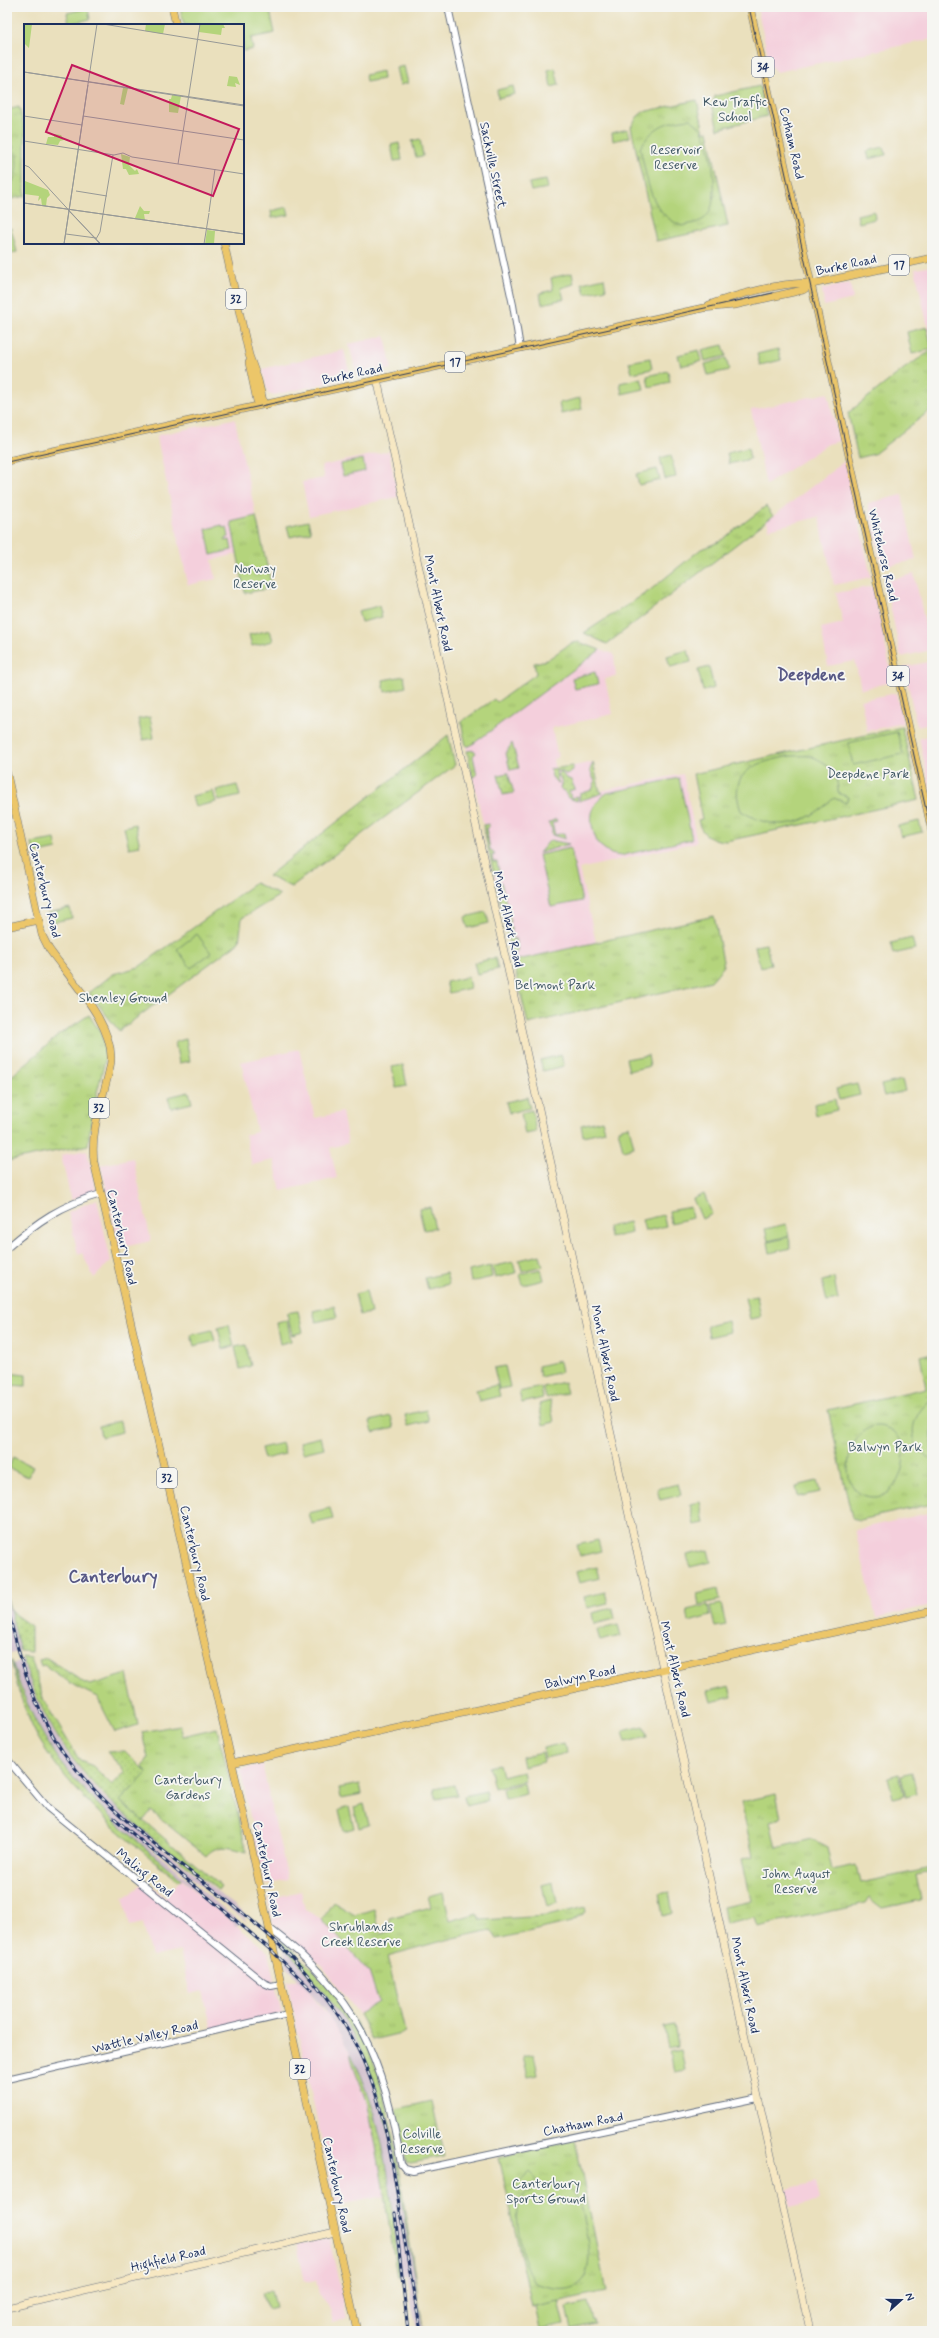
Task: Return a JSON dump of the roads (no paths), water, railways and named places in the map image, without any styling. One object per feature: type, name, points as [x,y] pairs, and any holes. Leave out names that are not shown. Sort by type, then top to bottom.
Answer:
[{"type":"main road","points":[[172,7],[176,24]]},
{"type":"main road","name":"Cotham Road","points":[[750,7],[812,284]]},
{"type":"main road","name":"32","points":[[224,244],[249,355],[254,392],[261,405]]},
{"type":"main road","name":"Burke Road","points":[[7,461],[703,308],[736,305],[803,290],[812,284],[932,258]]},
{"type":"main road","name":"Whitehorse Road","points":[[812,284],[932,832]]},
{"type":"main road","name":"32","points":[[249,355],[258,380],[261,405]]},
{"type":"main road","name":"Mont Albert Road","points":[[377,379],[810,2331]]},
{"type":"main road","points":[[240,410],[252,400],[254,392]]},
{"type":"main road","name":"Canterbury Road","points":[[7,774],[39,920],[49,949],[102,1024],[109,1039],[112,1054],[111,1066],[93,1135],[94,1162],[232,1763],[358,2331]]},
{"type":"main road","points":[[7,927],[39,920]]},
{"type":"main road","name":"Balwyn Road","points":[[232,1763],[932,1610]]},
{"type":"main road","name":"Highfield Road","points":[[7,2308],[336,2232]]},
{"type":"street","name":"Sackville Street","points":[[448,7],[522,348]]},
{"type":"street","points":[[7,1248],[46,1216],[67,1205],[101,1194]]},
{"type":"street","name":"Maling Road","points":[[7,1759],[52,1811],[264,1983],[271,1986],[281,1984]]},
{"type":"street","points":[[269,1928],[286,1941]]},
{"type":"street","points":[[273,1948],[279,1941],[286,1941]]},
{"type":"street","name":"Chatham Road","points":[[286,1941],[317,1969],[338,1995],[369,2044],[387,2093],[401,2164],[405,2169],[413,2171],[758,2098]]},
{"type":"street","name":"Wattle Valley Road","points":[[7,2079],[288,2014]]},
{"type":"tram line","points":[[749,7],[932,837]]},
{"type":"tram line","points":[[7,462],[773,293]]},
{"type":"railway","points":[[7,1607],[23,1664],[43,1718],[63,1752],[83,1778],[130,1824],[233,1905],[282,1948],[305,1972],[326,1998],[344,2024],[367,2068],[382,2114],[392,2162],[421,2331]]},
{"type":"railway","points":[[114,1818],[272,1951],[312,1990]]},
{"type":"railway","points":[[395,2213],[408,2331]]},
{"type":"district","name":"Deepdene","points":[[811,674]]},
{"type":"district","name":"Canterbury","points":[[113,1576]]},
{"type":"park label","name":"Kew Traffic School","points":[[735,108]]},
{"type":"park label","name":"Reservoir Reserve","points":[[676,156]]},
{"type":"park label","name":"Norway Reserve","points":[[255,576]]},
{"type":"park label","name":"Deepdene Park","points":[[868,773]]},
{"type":"park label","name":"Belmont Park","points":[[555,984]]},
{"type":"park label","name":"Shenley Ground","points":[[123,997]]},
{"type":"park label","name":"Balwyn Park","points":[[885,1446]]},
{"type":"park label","name":"Canterbury Gardens","points":[[188,1786]]},
{"type":"park label","name":"John August Reserve","points":[[796,1880]]},
{"type":"park label","name":"Shrublands Creek Reserve","points":[[361,1934]]},
{"type":"park label","name":"Colville Reserve","points":[[422,2140]]},
{"type":"park label","name":"Canterbury Sports Ground","points":[[546,2190]]}]
